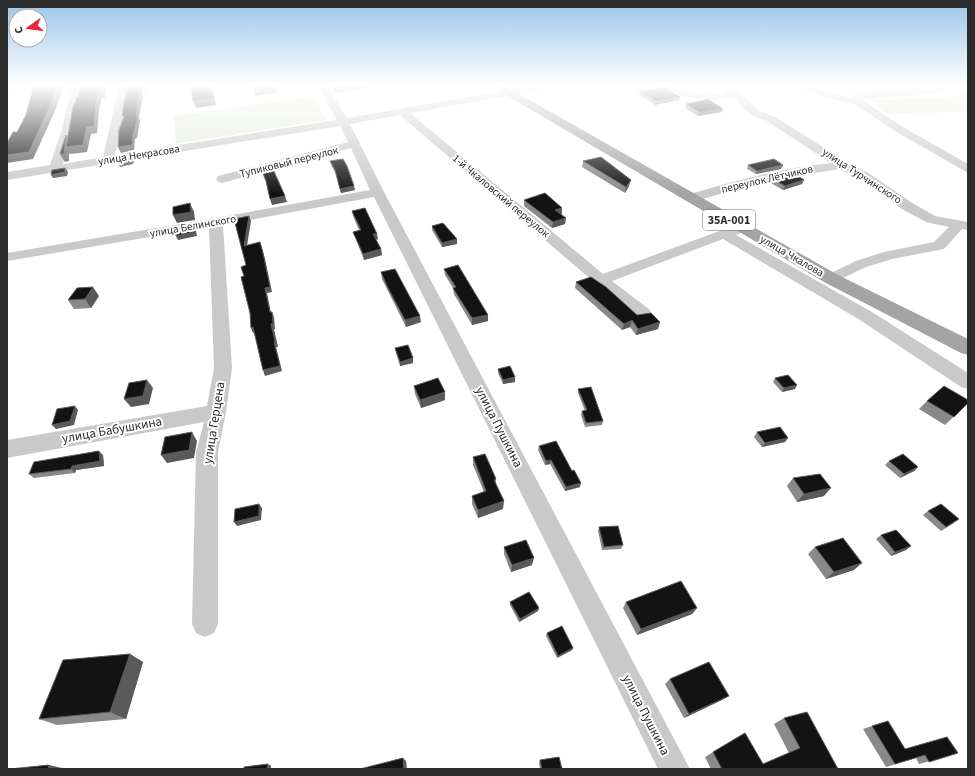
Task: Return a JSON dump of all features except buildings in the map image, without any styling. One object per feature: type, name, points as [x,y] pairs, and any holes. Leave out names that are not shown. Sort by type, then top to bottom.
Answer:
[{"type":"main road","name":"улица Чкалова","points":[[560,121],[692,198],[834,278],[968,348]]},
{"type":"main road","name":"улица Чкалова","points":[[834,278],[968,343]]},
{"type":"street","points":[[55,169],[69,121]]},
{"type":"street","points":[[108,160],[116,121]]},
{"type":"street","name":"улица Некрасова","points":[[7,176],[349,121]]},
{"type":"street","name":"1-й Чкаловский переулок","points":[[413,121],[601,280],[644,314]]},
{"type":"street","name":"улица Турчинского","points":[[775,121],[824,152],[841,165],[866,177],[907,206],[931,219],[963,225]]},
{"type":"street","points":[[887,121],[968,169]]},
{"type":"street","name":"улица Пушкина","points":[[344,122],[378,192],[674,769]]},
{"type":"street","name":"Тупиковый переулок","points":[[222,179],[355,144]]},
{"type":"street","name":"переулок Лётчиков","points":[[692,198],[760,178],[804,169],[841,165]]},
{"type":"street","name":"улица Белинского","points":[[7,258],[378,192]]},
{"type":"street","name":"улица Герцена","points":[[205,624],[207,452],[216,412],[223,368],[216,222]]},
{"type":"street","points":[[834,278],[861,264],[889,255],[938,246],[963,225]]},
{"type":"street","points":[[601,280],[726,235],[744,227]]},
{"type":"street","points":[[726,235],[866,316],[968,382]]},
{"type":"street","name":"улица Бабушкина","points":[[7,449],[216,412]]},
{"type":"green space","points":[[174,121],[318,121],[176,144]]}]
